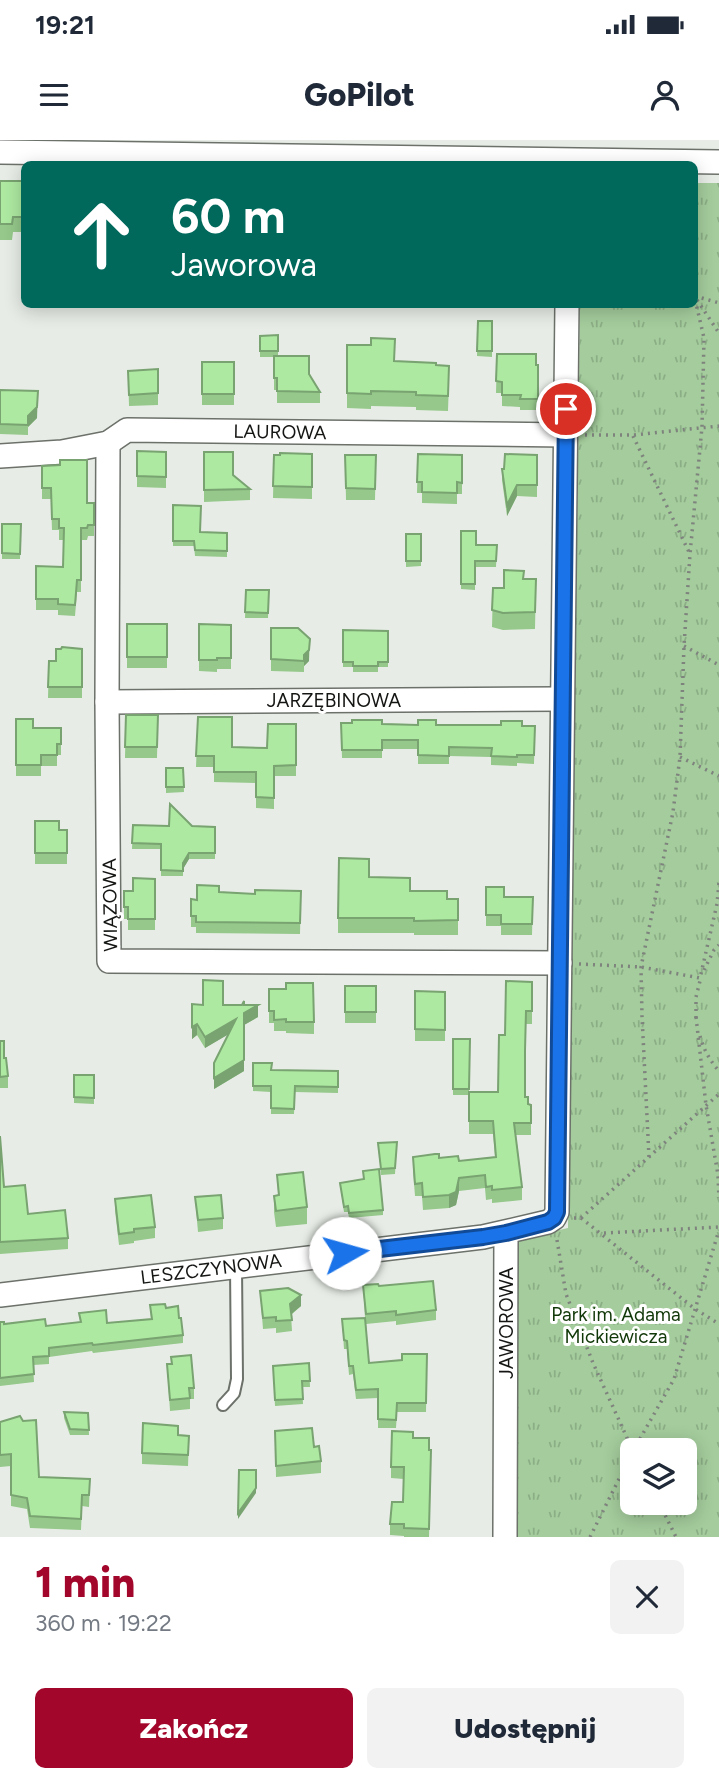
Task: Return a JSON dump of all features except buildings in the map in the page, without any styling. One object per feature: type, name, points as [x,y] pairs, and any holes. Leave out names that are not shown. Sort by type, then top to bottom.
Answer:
[{"type":"street","points":[[0,152],[105,147],[577,156],[695,161]]},
{"type":"street","points":[[698,161],[719,162]]},
{"type":"street","points":[[506,1233],[548,1222],[557,1212],[567,308]]},
{"type":"street","name":"LAUROWA","points":[[0,456],[62,452],[108,443],[127,430],[565,435]]},
{"type":"street","name":"WIĄZOWA","points":[[108,443],[109,961],[560,963]]},
{"type":"street","name":"JARZĘBINOWA","points":[[107,702],[562,699]]},
{"type":"street","name":"LESZCZYNOWA","points":[[0,1295],[506,1233]]},
{"type":"street","name":"JAWOROWA","points":[[505,1537],[506,1233]]},
{"type":"lane","points":[[223,1405],[234,1393],[237,1379],[236,1266]]},
{"type":"path","points":[[698,298],[719,303]]},
{"type":"path","points":[[698,302],[719,333]]},
{"type":"path","points":[[649,1157],[641,967],[673,812],[680,757],[690,554],[702,427],[704,338],[697,308]]},
{"type":"path","points":[[565,435],[633,435],[719,426]]},
{"type":"path","points":[[633,435],[690,554]]},
{"type":"path","points":[[684,646],[719,665]]},
{"type":"path","points":[[680,757],[719,776]]},
{"type":"path","points":[[719,883],[717,904],[696,997],[706,1105],[718,1175],[719,1198]]},
{"type":"path","points":[[700,978],[719,945]]},
{"type":"path","points":[[560,963],[641,967],[700,978]]},
{"type":"path","points":[[696,1017],[702,1042],[719,1071]]},
{"type":"path","points":[[581,1218],[719,1094]]},
{"type":"path","points":[[627,1438],[566,1294],[554,1218],[581,1218],[695,1309],[719,1324]]},
{"type":"path","points":[[602,1234],[719,1229],[674,1379],[640,1438]]},
{"type":"path","points":[[590,1537],[620,1477]]},
{"type":"path","points":[[665,1515],[676,1537]]},
{"type":"green space","name":"Park im. Adama Mickiewicza","points":[[698,183],[719,183],[719,1537],[516,1537],[512,1241],[568,1228],[580,308],[698,308]]},
{"type":"route","points":[[345,1253],[506,1233],[548,1222],[557,1212],[566,409]]}]
